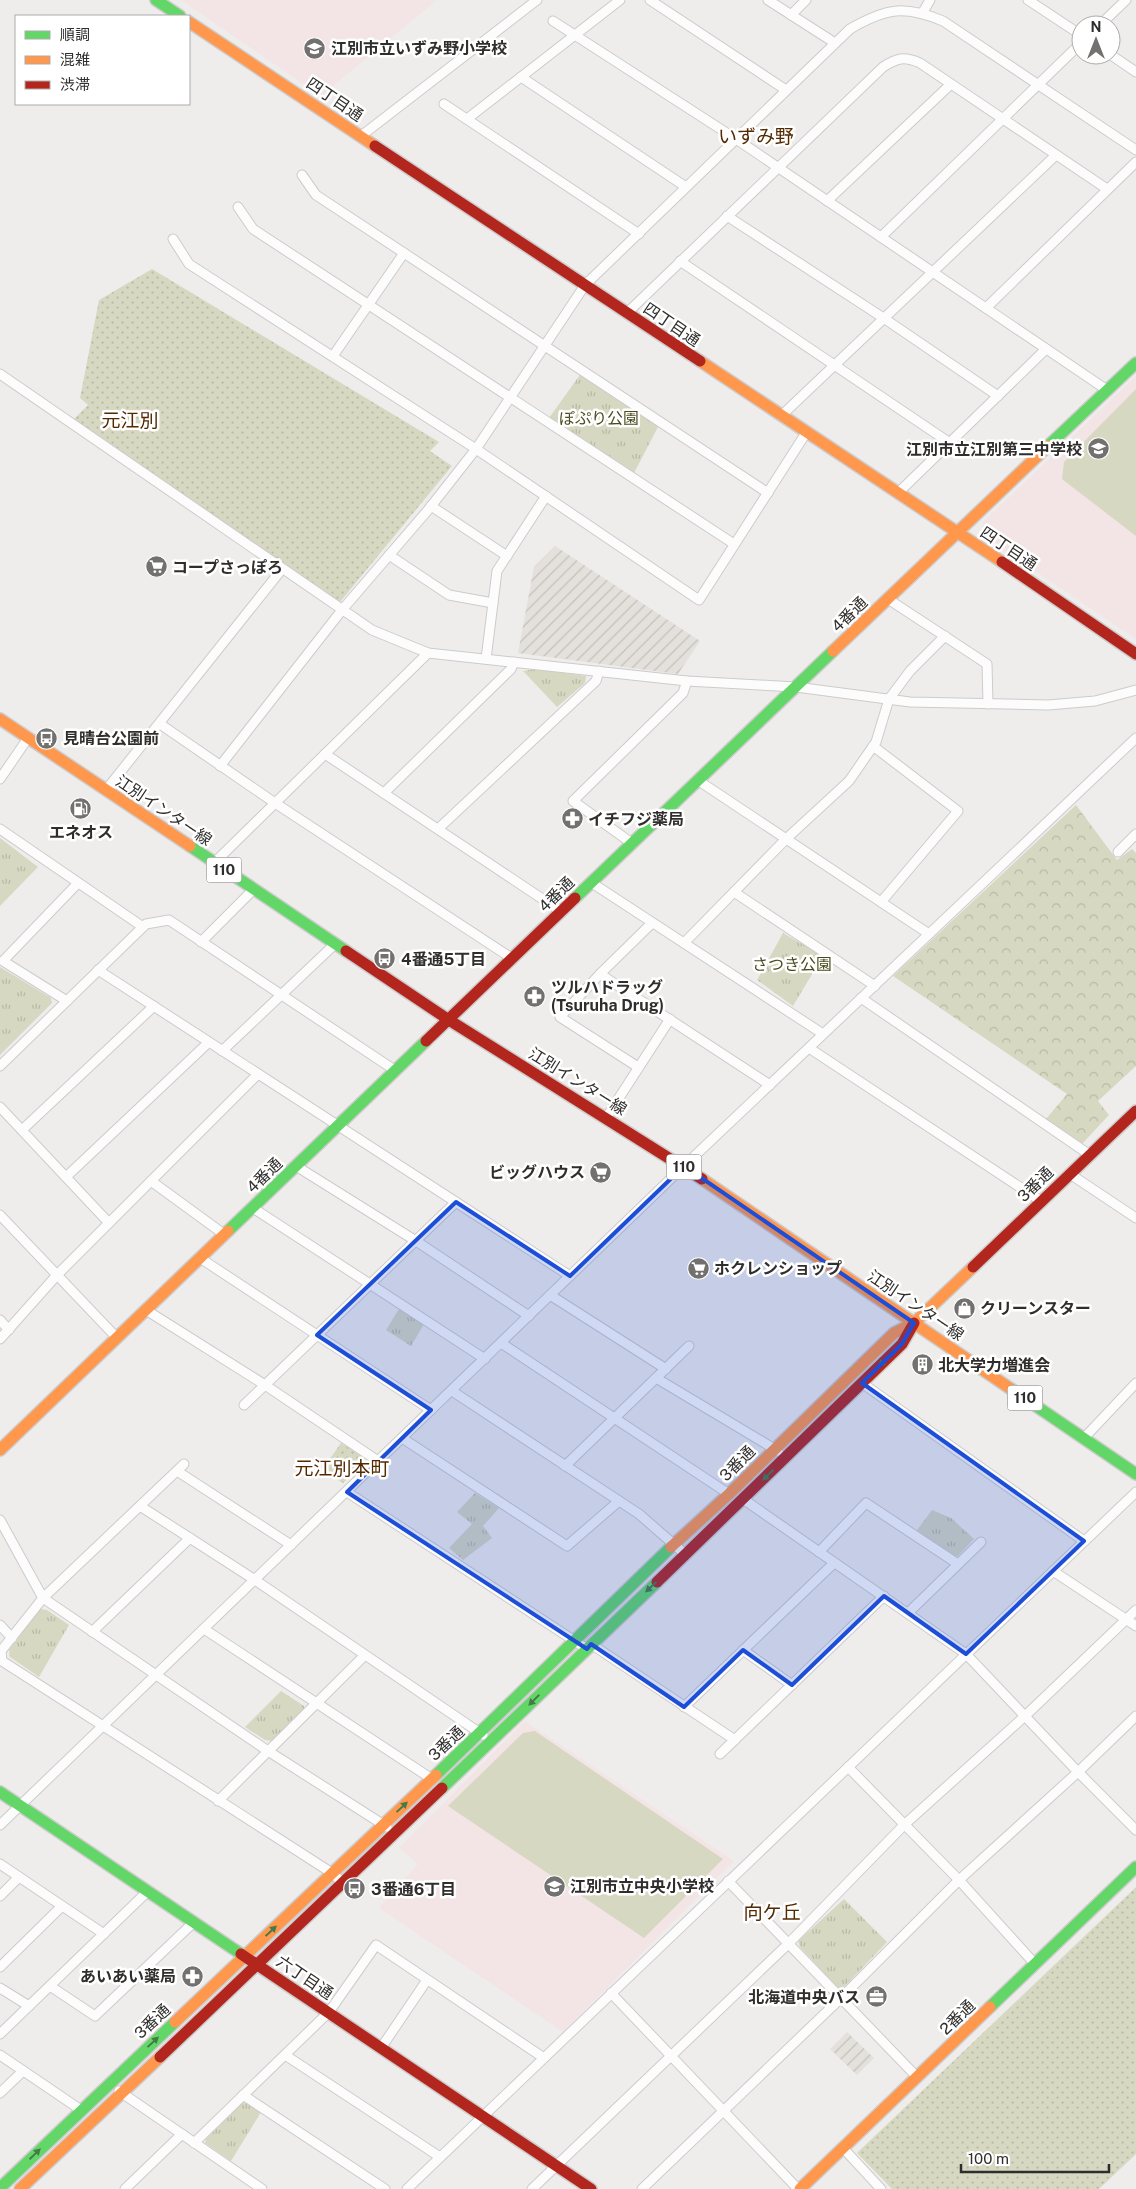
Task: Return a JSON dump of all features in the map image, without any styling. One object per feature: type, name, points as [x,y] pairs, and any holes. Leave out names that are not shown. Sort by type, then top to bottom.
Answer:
[{"type":"street","points":[[156,0],[178,15]]},
{"type":"street","points":[[361,136],[537,0]]},
{"type":"street","points":[[467,119],[620,0]]},
{"type":"street","points":[[650,0],[786,90]]},
{"type":"street","points":[[768,0],[835,44]]},
{"type":"street","points":[[791,15],[806,0]]},
{"type":"street","points":[[923,12],[930,0]]},
{"type":"street","points":[[1028,0],[1071,28]]},
{"type":"street","points":[[1110,15],[1126,0]]},
{"type":"street","points":[[220,766],[342,610],[431,506],[476,449],[585,286],[850,29],[870,17],[888,10],[906,9],[923,12],[944,21],[1136,150]]},
{"type":"street","points":[[553,21],[736,139],[1107,390]]},
{"type":"street","name":"四丁目通","points":[[190,23],[957,532],[1136,654]]},
{"type":"street","points":[[881,237],[1071,53]]},
{"type":"street","points":[[627,313],[883,67],[899,57],[911,58],[920,63],[1107,189]]},
{"type":"street","points":[[1121,62],[1136,72]]},
{"type":"street","points":[[521,77],[686,188]]},
{"type":"street","points":[[827,200],[951,84]]},
{"type":"street","points":[[444,104],[639,234]]},
{"type":"street","points":[[781,416],[1056,155]]},
{"type":"street","points":[[986,308],[1136,162]]},
{"type":"street","points":[[302,175],[316,195],[768,493]]},
{"type":"street","points":[[238,207],[253,229],[734,544]]},
{"type":"street","points":[[727,216],[885,318],[998,396]]},
{"type":"street","points":[[173,239],[189,264],[476,449],[699,600],[806,432]]},
{"type":"street","points":[[333,356],[404,253]]},
{"type":"street","points":[[680,261],[950,443]]},
{"type":"street","points":[[898,493],[1046,349]]},
{"type":"street","name":"4番通","points":[[2,1445],[117,1338],[957,532],[1136,363]]},
{"type":"street","points":[[0,374],[372,630],[428,653],[687,681],[796,687],[910,702],[1048,705],[1095,701],[1136,690]]},
{"type":"street","points":[[486,659],[497,571],[546,496]]},
{"type":"street","points":[[431,506],[506,556]]},
{"type":"street","points":[[389,555],[449,595],[493,603]]},
{"type":"street","points":[[106,790],[282,569]]},
{"type":"street","points":[[888,599],[987,664],[988,704]]},
{"type":"street","points":[[684,943],[786,839],[850,781],[873,746],[889,699],[910,671],[945,636]]},
{"type":"street","points":[[214,863],[428,653]]},
{"type":"street","points":[[384,793],[511,669],[514,662]]},
{"type":"street","points":[[438,829],[596,681],[599,671]]},
{"type":"street","points":[[633,844],[573,801],[683,693],[687,681]]},
{"type":"street","name":"江別インター線","points":[[0,719],[449,1020],[684,1166],[1136,1474]]},
{"type":"street","points":[[160,724],[275,803],[513,959]]},
{"type":"street","points":[[0,779],[28,738]]},
{"type":"street","points":[[0,1825],[684,1166],[1136,738]]},
{"type":"street","points":[[873,746],[958,812],[881,902]]},
{"type":"street","points":[[325,754],[562,912]]},
{"type":"street","points":[[699,781],[929,934]]},
{"type":"street","points":[[0,829],[143,927]]},
{"type":"street","points":[[1118,852],[1136,834]]},
{"type":"street","points":[[67,1001],[3,961],[78,883]]},
{"type":"street","points":[[592,883],[823,1034]]},
{"type":"street","points":[[200,942],[254,889]]},
{"type":"street","points":[[734,892],[875,986]]},
{"type":"street","points":[[0,1066],[146,924],[168,920],[396,1071]]},
{"type":"street","points":[[638,1067],[560,1017],[652,923]]},
{"type":"street","points":[[222,1051],[335,944]]},
{"type":"street","points":[[98,970],[570,1276]]},
{"type":"street","points":[[600,974],[770,1084]]},
{"type":"street","points":[[861,998],[1090,1155]]},
{"type":"street","points":[[22,1130],[154,1006]]},
{"type":"street","points":[[606,1118],[670,1019]]},
{"type":"street","points":[[66,1177],[209,1042]]},
{"type":"street","points":[[809,1048],[1041,1201]]},
{"type":"street","points":[[0,1339],[57,1275],[258,1074]]},
{"type":"street","points":[[0,1107],[109,1223]]},
{"type":"street","name":"3番通","points":[[20,2189],[492,1742],[686,1555],[902,1344],[914,1323],[1136,1111]]},
{"type":"street","points":[[296,1166],[416,1241],[529,1316]]},
{"type":"street","points":[[1070,1174],[1136,1218]]},
{"type":"street","points":[[151,1181],[225,1234]]},
{"type":"street","points":[[244,1405],[456,1202]]},
{"type":"street","points":[[253,1208],[485,1358]]},
{"type":"street","points":[[0,1215],[117,1338]]},
{"type":"street","points":[[200,1258],[432,1410]]},
{"type":"street","points":[[550,1295],[666,1369]]},
{"type":"street","points":[[146,1310],[265,1385],[378,1461]]},
{"type":"street","points":[[0,1320],[9,1330]]},
{"type":"street","name":"3番通","points":[[0,2188],[432,1779],[573,1640],[729,1494],[894,1333],[914,1323]]},
{"type":"street","points":[[500,1343],[729,1494]]},
{"type":"street","points":[[565,1466],[689,1346]]},
{"type":"street","points":[[656,1378],[787,1457]]},
{"type":"street","points":[[862,1383],[1084,1542]]},
{"type":"street","points":[[1084,1438],[1136,1383]]},
{"type":"street","points":[[452,1391],[639,1514],[686,1555]]},
{"type":"street","points":[[402,1438],[567,1546],[619,1501]]},
{"type":"street","points":[[184,1464],[43,1598],[1,1651],[2,1661],[332,1873],[343,1883]]},
{"type":"street","points":[[176,1471],[291,1545]]},
{"type":"street","points":[[347,1492],[573,1640],[589,1647],[735,1740]]},
{"type":"street","points":[[407,2189],[1136,1492]]},
{"type":"street","points":[[743,1499],[966,1654],[1136,1830]]},
{"type":"street","points":[[819,1552],[866,1503],[958,1564]]},
{"type":"street","points":[[140,1506],[255,1580],[492,1742]]},
{"type":"street","points":[[0,1520],[43,1598],[268,1751],[395,1834]]},
{"type":"street","points":[[92,1632],[190,1538]]},
{"type":"street","points":[[908,1614],[981,1542]]},
{"type":"street","points":[[684,1707],[834,1563]]},
{"type":"street","points":[[1053,1571],[1136,1626]]},
{"type":"street","points":[[720,1754],[884,1596]]},
{"type":"street","points":[[532,2189],[788,1944],[904,1825],[1025,1716],[1136,1610]]},
{"type":"street","points":[[0,1625],[12,1638]]},
{"type":"street","points":[[204,1629],[432,1779]]},
{"type":"street","points":[[743,1650],[792,1685]]},
{"type":"street","points":[[218,1801],[364,1656]]},
{"type":"street","points":[[642,2189],[840,1999],[958,1880],[1078,1772],[1136,1716]]},
{"type":"street","points":[[848,1767],[958,1880],[1035,1964]]},
{"type":"street","name":"六丁目通","points":[[0,1792],[591,2189]]},
{"type":"street","points":[[0,1864],[104,1934]]},
{"type":"street","name":"2番通","points":[[799,2189],[1136,1867]]},
{"type":"street","points":[[0,1896],[19,1877]]},
{"type":"street","points":[[728,1882],[917,2077]]},
{"type":"street","points":[[0,2034],[148,1891]]},
{"type":"street","points":[[0,1966],[62,1906]]},
{"type":"street","points":[[50,1986],[95,2016],[194,1922]]},
{"type":"street","points":[[194,2143],[329,2012],[376,1945],[544,2058]]},
{"type":"street","points":[[381,2048],[427,1980]]},
{"type":"street","points":[[0,1988],[29,2006]]},
{"type":"street","points":[[611,1993],[799,2189]]},
{"type":"street","points":[[0,2055],[82,2110]]},
{"type":"street","points":[[285,2055],[440,2158]]},
{"type":"street","points":[[0,2093],[23,2071]]},
{"type":"street","points":[[108,2085],[262,2189]]},
{"type":"street","points":[[243,2095],[386,2189]]},
{"type":"street","points":[[129,2188],[182,2134]]},
{"type":"street","points":[[843,2148],[882,2189]]},
{"type":"highlighted area","points":[[684,1166],[914,1323],[902,1344],[862,1383],[1084,1541],[966,1654],[884,1596],[792,1685],[743,1650],[684,1707],[591,1644],[587,1649],[347,1492],[431,1410],[317,1335],[456,1202],[570,1276]]},
{"type":"shaded area","name":"江別市立いずみ野小学校","points":[[181,0],[437,0],[321,96]]},
{"type":"shaded area","name":"江別市立江別第三中学校","points":[[1136,376],[1136,639],[982,535],[983,522]]},
{"type":"shaded area","points":[[555,546],[700,641],[678,674],[518,653],[534,567]]},
{"type":"shaded area","name":"江別市立中央小学校","points":[[525,1721],[734,1861],[563,2032],[379,1908],[418,1864],[399,1848]]},
{"type":"shaded area","points":[[847,2032],[874,2058],[857,2075],[830,2049]]},
{"type":"green space","points":[[152,269],[439,442],[430,451],[452,466],[340,602],[74,419],[88,405],[80,398],[99,300]]},
{"type":"green space","name":"ぽぷり公園","points":[[582,372],[659,425],[634,473],[549,418]]},
{"type":"green space","points":[[1136,389],[1136,536],[1062,479],[1064,462]]},
{"type":"green space","points":[[535,669],[586,676],[585,683],[557,707],[523,671]]},
{"type":"green space","points":[[1076,805],[1117,860],[1132,849],[1136,853],[1136,1066],[1098,1101],[1109,1115],[1082,1144],[1046,1119],[1067,1094],[893,976]]},
{"type":"green space","points":[[0,838],[38,867],[0,906]]},
{"type":"green space","name":"さつき公園","points":[[783,933],[823,956],[793,1006],[757,980]]},
{"type":"green space","points":[[0,967],[51,998],[52,1003],[0,1055]]},
{"type":"green space","points":[[399,1309],[424,1324],[411,1346],[386,1330]]},
{"type":"green space","points":[[341,1443],[362,1456],[363,1465],[343,1483],[322,1470]]},
{"type":"green space","points":[[475,1493],[499,1508],[483,1526],[492,1538],[463,1560],[449,1548],[472,1524],[457,1512]]},
{"type":"green space","points":[[932,1510],[951,1518],[974,1539],[958,1556],[953,1556],[917,1530]]},
{"type":"green space","points":[[40,1609],[47,1610],[69,1625],[39,1677],[10,1657],[9,1650]]},
{"type":"green space","points":[[281,1691],[304,1706],[304,1710],[272,1741],[265,1740],[245,1727]]},
{"type":"green space","points":[[535,1731],[723,1859],[644,1938],[448,1806],[523,1733]]},
{"type":"green space","points":[[1136,1887],[1136,2154],[1099,2189],[892,2189],[857,2153]]},
{"type":"green space","points":[[844,1899],[887,1942],[843,1988],[838,1988],[800,1947],[798,1941]]},
{"type":"green space","points":[[242,2103],[247,2103],[261,2112],[231,2161],[205,2143],[206,2139]]},
{"type":"traffic: fast","points":[[156,0],[178,15]]},
{"type":"traffic: fast","points":[[1048,446],[1136,363]]},
{"type":"traffic: fast","points":[[575,898],[833,651]]},
{"type":"traffic: fast","points":[[190,846],[346,951]]},
{"type":"traffic: fast","points":[[228,1231],[426,1041]]},
{"type":"traffic: fast","points":[[1011,1389],[1136,1474]]},
{"type":"traffic: fast","points":[[436,1775],[671,1547]]},
{"type":"traffic: fast","points":[[442,1788],[657,1582]]},
{"type":"traffic: fast","points":[[0,1792],[241,1954]]},
{"type":"traffic: fast","points":[[990,2007],[1136,1867]]},
{"type":"traffic: fast","points":[[0,2188],[175,2022]]},
{"type":"traffic: slow","points":[[190,23],[375,146]]},
{"type":"traffic: slow","points":[[700,361],[1002,562]]},
{"type":"traffic: slow","points":[[833,651],[1048,446]]},
{"type":"traffic: slow","points":[[0,719],[190,846]]},
{"type":"traffic: slow","points":[[702,1179],[1011,1389]]},
{"type":"traffic: slow","points":[[0,1450],[228,1231]]},
{"type":"traffic: slow","points":[[671,1547],[729,1494],[894,1333],[914,1323],[973,1267]]},
{"type":"traffic: slow","points":[[175,2022],[436,1775]]},
{"type":"traffic: slow","points":[[800,2189],[990,2007]]},
{"type":"traffic: slow","points":[[20,2189],[160,2057]]},
{"type":"traffic: jam","points":[[375,146],[700,361]]},
{"type":"traffic: jam","points":[[1002,562],[1136,654]]},
{"type":"traffic: jam","points":[[426,1041],[575,898]]},
{"type":"traffic: jam","points":[[346,951],[449,1020],[702,1179]]},
{"type":"traffic: jam","points":[[973,1267],[1136,1111]]},
{"type":"traffic: jam","points":[[657,1582],[902,1344],[914,1323]]},
{"type":"traffic: jam","points":[[160,2057],[442,1788]]},
{"type":"traffic: jam","points":[[241,1954],[591,2189]]},
{"type":"place","name":"江別市立いずみ野小学校","points":[[315,48]]},
{"type":"place","name":"江別市立江別第三中学校","points":[[1098,449]]},
{"type":"place","name":"コープさっぽろ","points":[[156,567]]},
{"type":"place","name":"見晴台公園前","points":[[47,738]]},
{"type":"place","name":"エネオス","points":[[81,808]]},
{"type":"place","name":"イチフジ薬局","points":[[572,819]]},
{"type":"place","name":"4番通5丁目","points":[[385,959]]},
{"type":"place","name":"ツルハドラッグ (Tsuruha Drug)","points":[[535,996]]},
{"type":"place","name":"ビッグハウス","points":[[601,1172]]},
{"type":"place","name":"ホクレンショップ","points":[[698,1268]]},
{"type":"place","name":"クリーンスター","points":[[964,1308]]},
{"type":"place","name":"北大学力増進会","points":[[922,1365]]},
{"type":"place","name":"江別市立中央小学校","points":[[554,1886]]},
{"type":"place","name":"3番通6丁目","points":[[355,1889]]},
{"type":"place","name":"あいあい薬局","points":[[192,1976]]},
{"type":"place","name":"北海道中央バス","points":[[876,1997]]},
{"type":"district","name":"いずみ野","points":[[756,136]]},
{"type":"district","name":"元江別","points":[[130,420]]},
{"type":"district","name":"元江別本町","points":[[342,1468]]},
{"type":"district","name":"向ケ丘","points":[[772,1912]]}]
